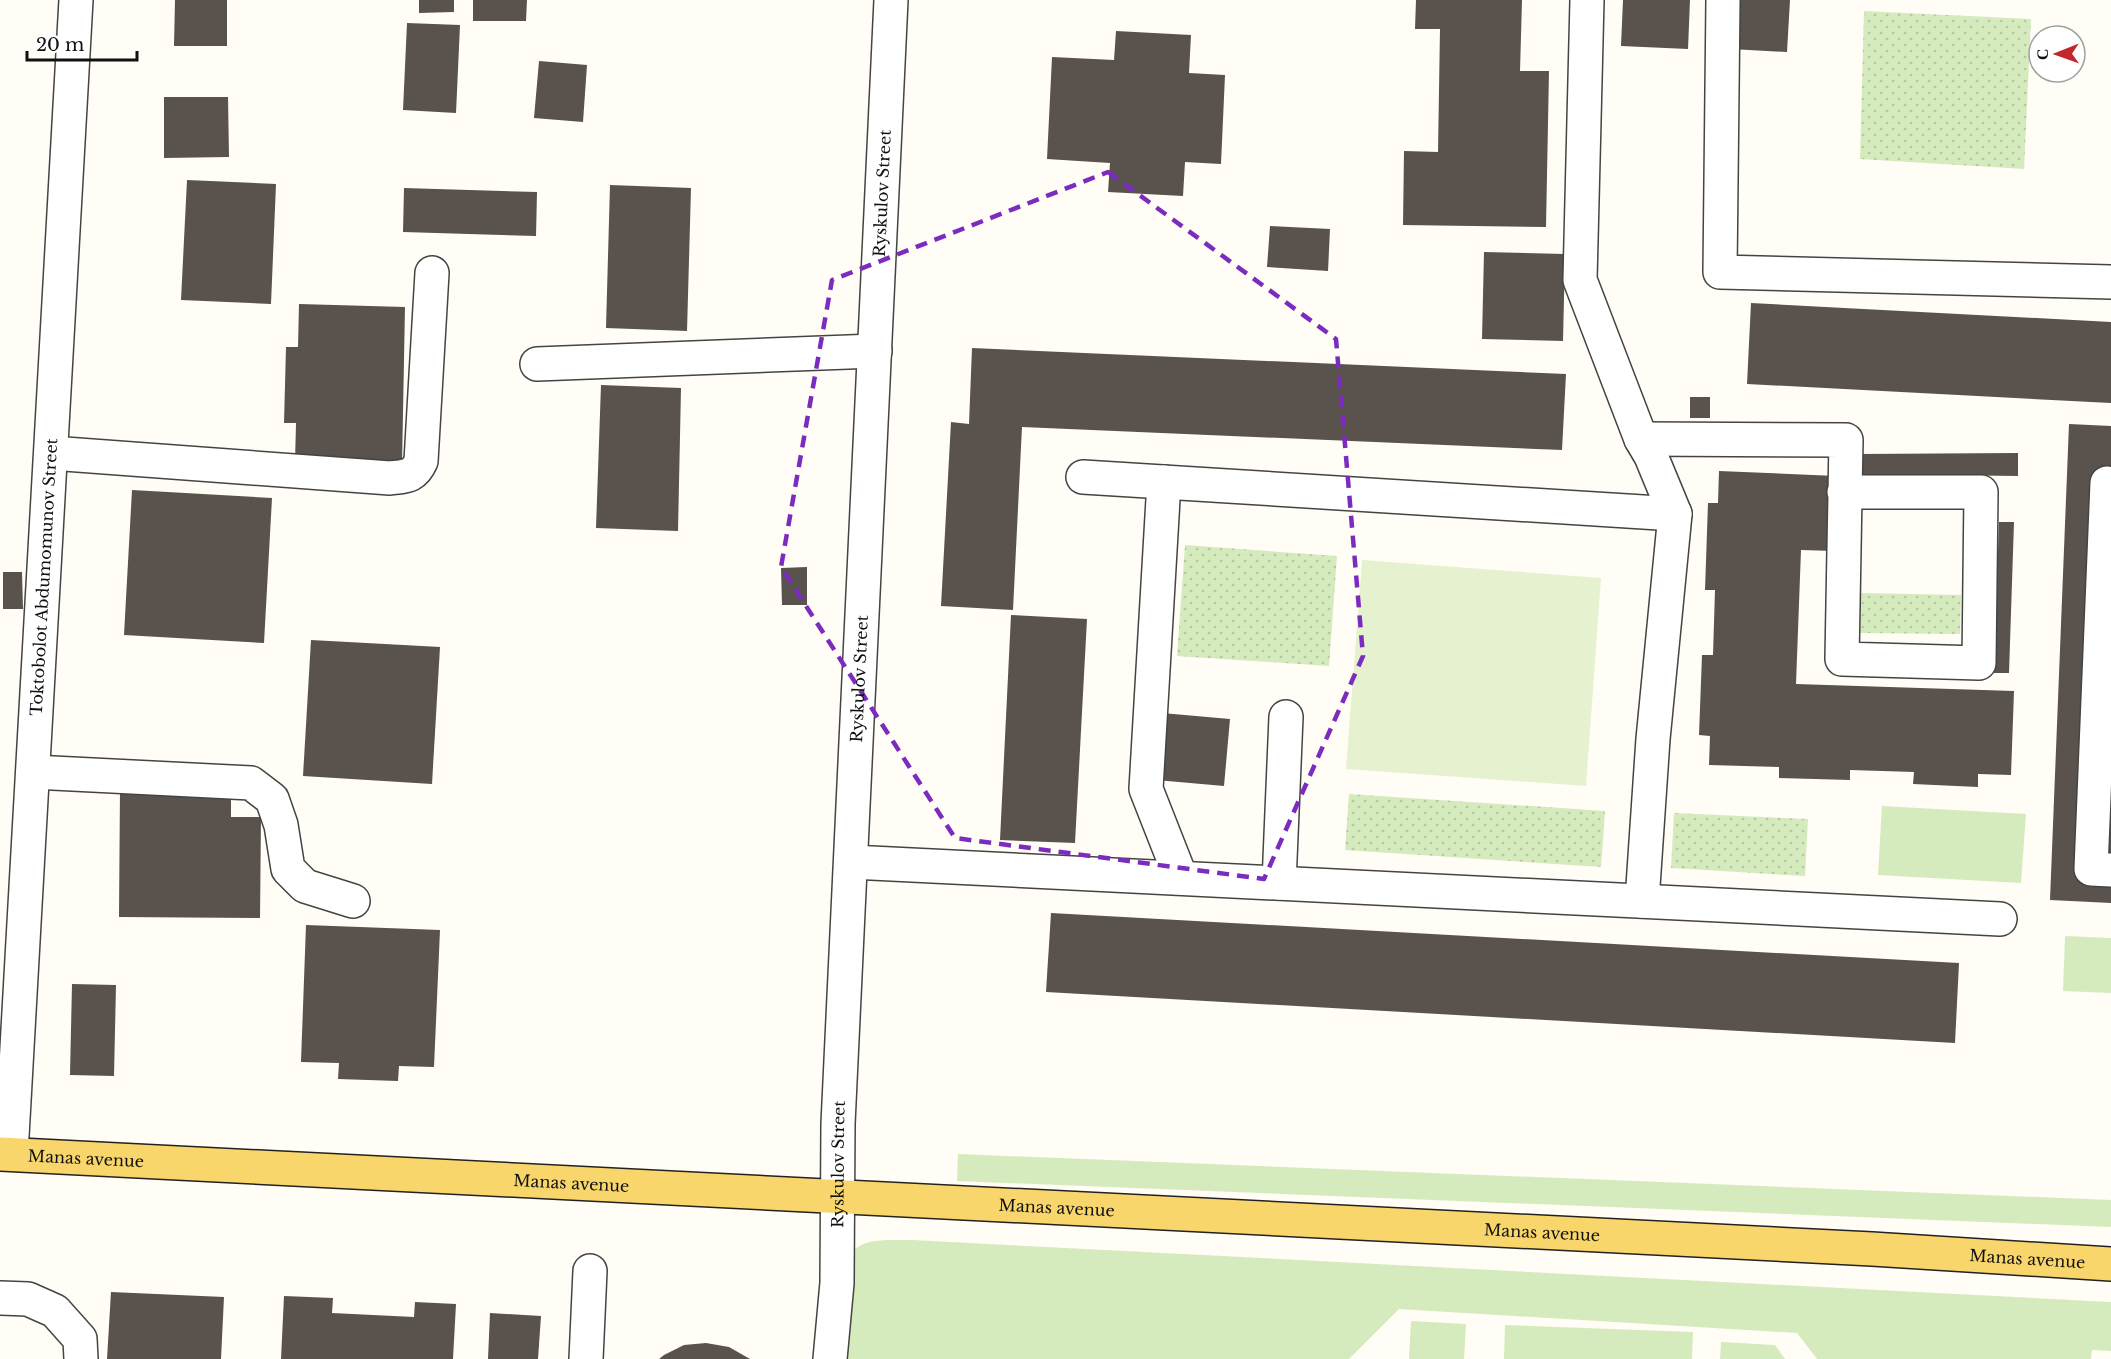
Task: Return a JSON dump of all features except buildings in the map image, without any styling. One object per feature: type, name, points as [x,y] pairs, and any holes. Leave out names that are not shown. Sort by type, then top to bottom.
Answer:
[{"type":"main road","name":"Manas avenue","points":[[6,1154],[1872,1249],[2111,1264]]},
{"type":"street","name":"Toktobolot Abdumomunov Street","points":[[6,1154],[33,772],[76,0]]},
{"type":"street","name":"Ryskulov Street","points":[[830,1359],[837,1283],[836,1197],[891,0]]},
{"type":"street","points":[[1587,0],[1580,280],[1641,439],[1651,456],[1675,514],[1653,739],[1642,901]]},
{"type":"street","points":[[1723,0],[1720,272],[2111,282]]},
{"type":"street","points":[[51,453],[390,478],[406,476],[417,470],[421,461],[432,273]]},
{"type":"street","points":[[537,364],[875,351]]},
{"type":"street","points":[[1641,439],[1846,440],[1844,492],[1842,659],[1978,663],[1981,492],[1844,492]]},
{"type":"street","points":[[1083,477],[1675,514]]},
{"type":"street","points":[[1164,482],[1146,789],[1182,878]]},
{"type":"street","points":[[2107,483],[2091,869],[2111,870]]},
{"type":"street","points":[[1279,883],[1286,717]]},
{"type":"street","points":[[33,772],[251,783],[272,799],[281,825],[288,869],[305,886],[353,901]]},
{"type":"street","points":[[851,862],[2000,919]]},
{"type":"street","points":[[586,1359],[590,1271]]},
{"type":"street","points":[[0,1298],[28,1299],[55,1311],[80,1339],[81,1359]]},
{"type":"highlighted area","points":[[1108,172],[1336,339],[1363,656],[1264,879],[955,838],[781,567],[832,280]]},
{"type":"green space","points":[[1864,11],[2031,19],[2031,24],[2027,24],[2028,84],[2024,169],[1860,159]]},
{"type":"green space","points":[[1185,545],[1337,556],[1329,666],[1177,656]]},
{"type":"green space","points":[[1362,560],[1601,578],[1586,786],[1346,769]]},
{"type":"green space","points":[[1860,593],[1961,595],[1960,634],[1859,633]]},
{"type":"green space","points":[[1349,794],[1605,811],[1601,867],[1345,850]]},
{"type":"green space","points":[[1882,806],[2026,814],[2021,883],[1878,875]]},
{"type":"green space","points":[[1674,813],[1808,819],[1805,876],[1671,868]]},
{"type":"green space","points":[[2065,936],[2111,938],[2111,993],[2063,991]]},
{"type":"green space","points":[[958,1154],[2111,1200],[2111,1227],[957,1181]]},
{"type":"green space","points":[[912,1240],[2111,1302],[2111,1351],[2092,1350],[2091,1359],[1817,1359],[1797,1333],[1399,1309],[1349,1359],[843,1359],[850,1254],[863,1244],[871,1242]]},
{"type":"green space","points":[[1411,1321],[1466,1324],[1464,1359],[1409,1359]]},
{"type":"green space","points":[[1505,1325],[1693,1332],[1692,1359],[1504,1359]]},
{"type":"green space","points":[[1721,1342],[1775,1345],[1785,1359],[1720,1359]]}]
